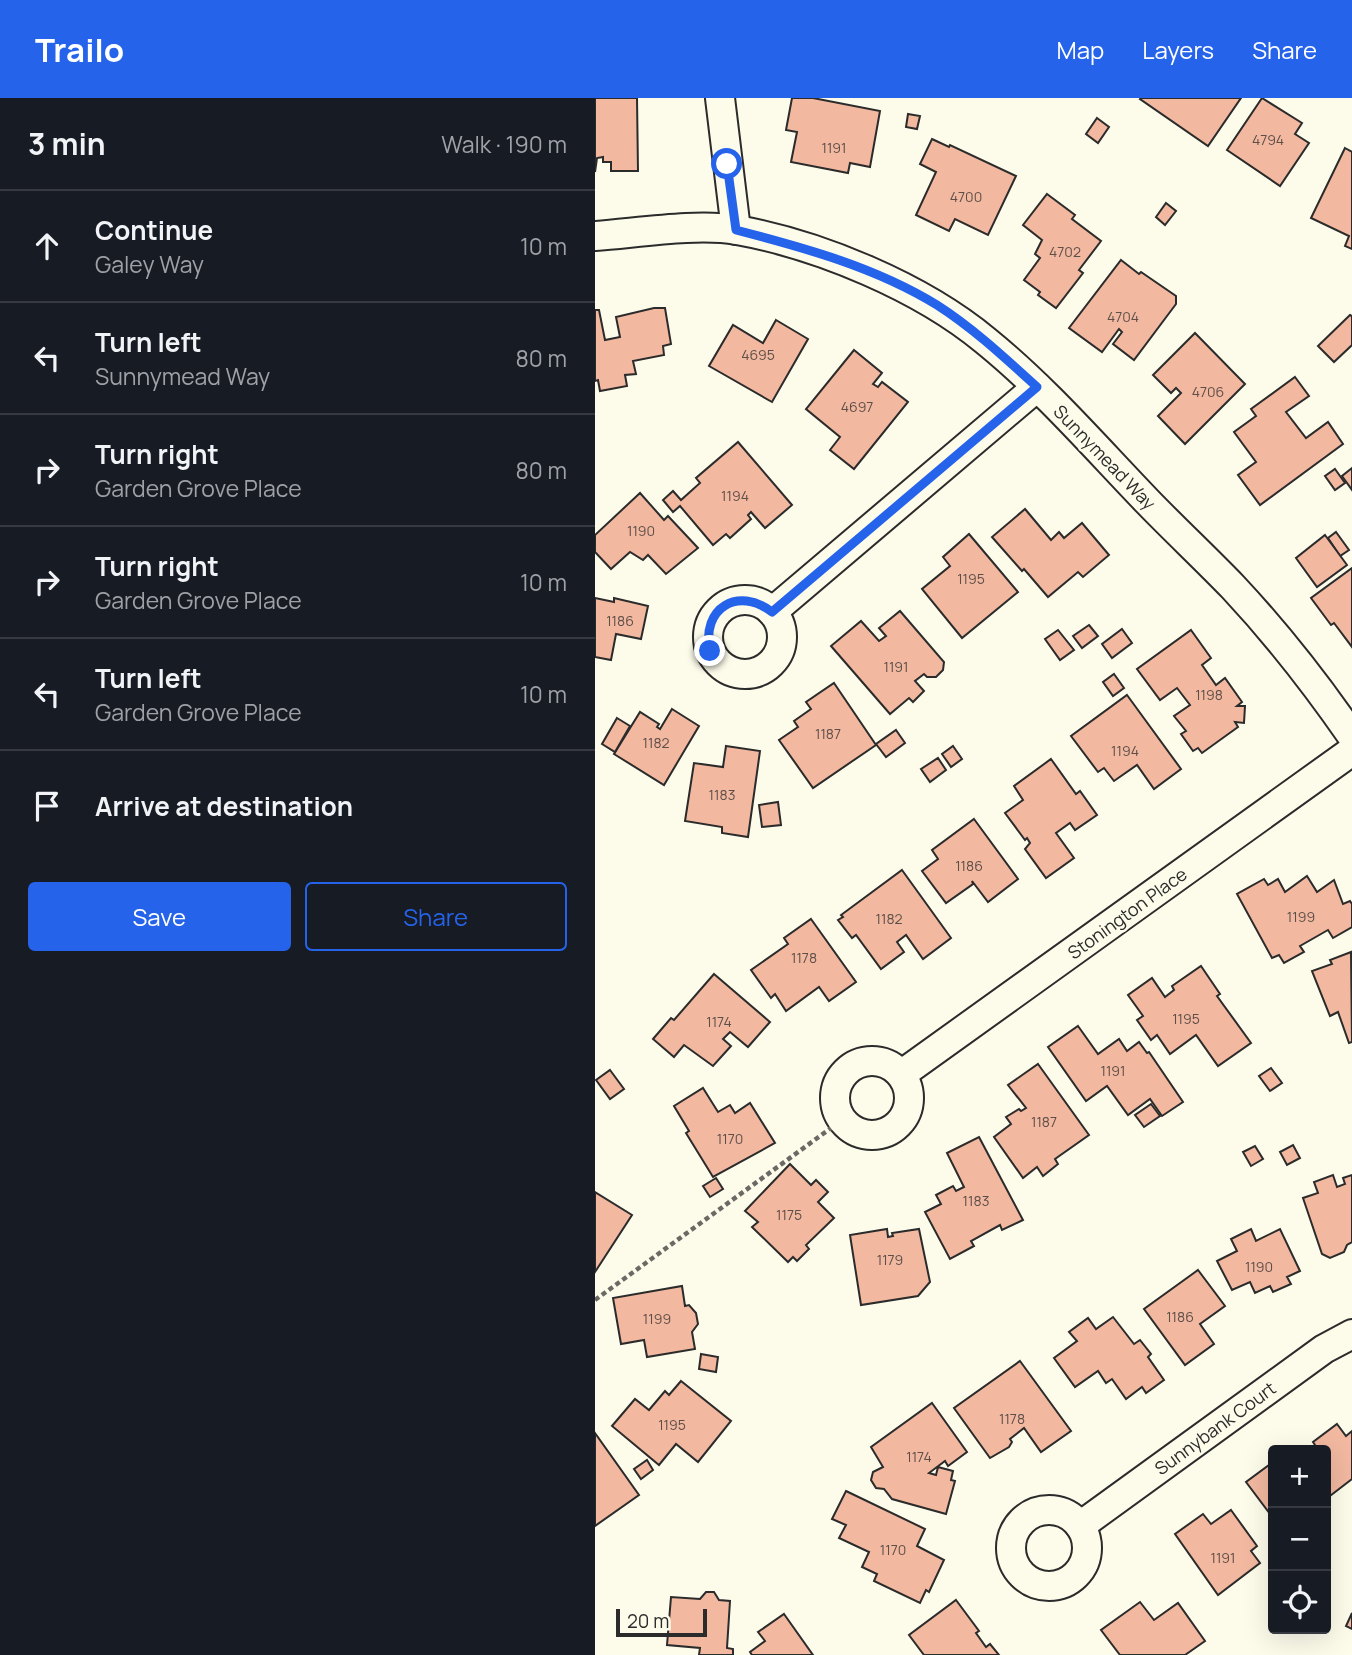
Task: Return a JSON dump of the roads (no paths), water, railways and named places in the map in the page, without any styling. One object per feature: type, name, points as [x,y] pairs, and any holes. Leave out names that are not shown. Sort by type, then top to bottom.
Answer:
[{"type":"street","points":[[720,98],[736,230]]},
{"type":"street","name":"Sunnymead Way","points":[[595,236],[682,229],[736,230],[839,259],[893,282],[937,306],[985,340],[1037,387],[1234,588],[1290,652],[1352,736]]},
{"type":"street","points":[[772,612],[1037,387]]},
{"type":"street","name":"Stonington Place","points":[[902,1074],[1352,751]]},
{"type":"street","points":[[880,1061],[893,1066],[902,1074],[910,1097],[908,1108],[895,1128],[884,1133],[861,1133],[842,1120],[836,1108],[835,1095],[845,1072],[855,1064],[880,1061]]},
{"type":"street","name":"Sunnybank Court","points":[[1080,1526],[1324,1349],[1352,1334]]}]
